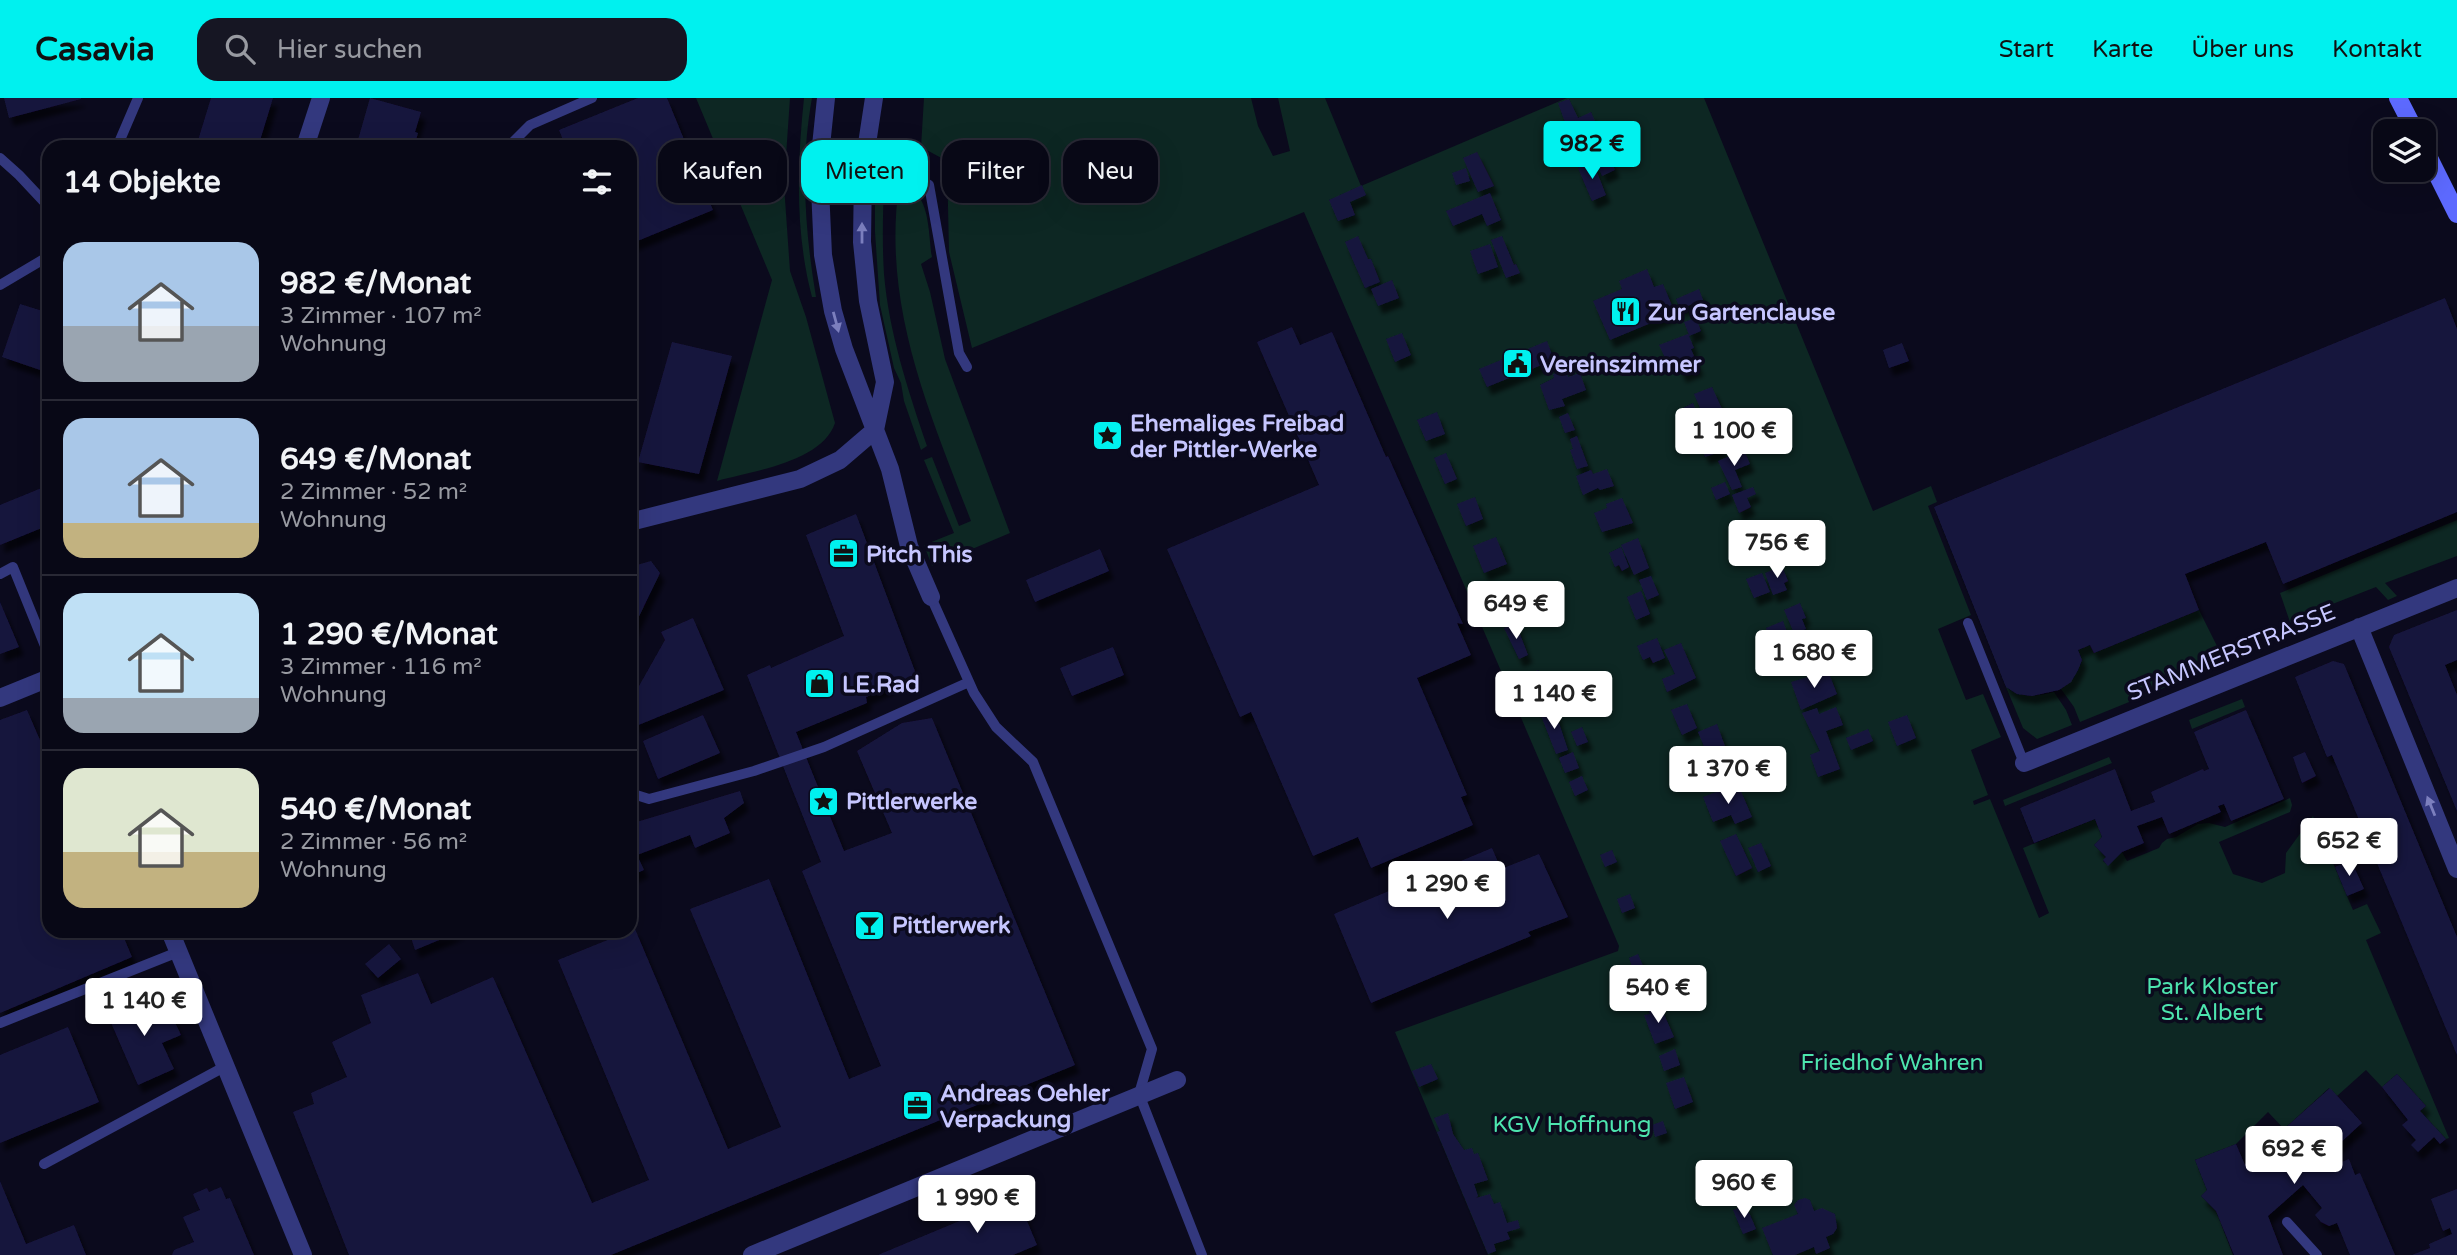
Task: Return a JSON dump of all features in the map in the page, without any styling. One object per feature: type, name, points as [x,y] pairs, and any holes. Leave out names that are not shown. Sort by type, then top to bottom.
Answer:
[{"type":"main road","points":[[2398,98],[2409,119]]},
{"type":"main road","points":[[2436,172],[2457,214]]},
{"type":"street","points":[[307,140],[321,98]]},
{"type":"street","points":[[826,98],[819,165],[823,255],[833,311],[844,349],[890,470],[909,546],[931,597]]},
{"type":"street","points":[[868,140],[874,98]]},
{"type":"street","points":[[637,520],[800,479],[840,460],[875,430],[885,382],[866,289],[862,242],[863,203]]},
{"type":"street","name":"STAMMERSTRASSE","points":[[2024,763],[2457,588]]},
{"type":"street","points":[[2359,627],[2457,869]]},
{"type":"street","points":[[0,698],[42,681]]},
{"type":"street","points":[[173,938],[303,1255]]},
{"type":"street","points":[[752,1255],[1177,1080]]},
{"type":"lane","points":[[120,140],[138,98]]},
{"type":"lane","points":[[515,140],[530,125],[592,98]]},
{"type":"lane","points":[[0,158],[42,200]]},
{"type":"lane","points":[[928,184],[959,353],[967,367]]},
{"type":"lane","points":[[0,285],[42,260]]},
{"type":"lane","points":[[0,574],[13,567],[42,639]]},
{"type":"lane","points":[[931,597],[969,682],[996,727],[1033,762],[1152,1049],[1139,1094],[1202,1255]]},
{"type":"lane","points":[[1968,623],[2024,763]]},
{"type":"lane","points":[[637,795],[649,799],[754,771],[824,747],[969,682]]},
{"type":"lane","points":[[0,1023],[178,952]]},
{"type":"lane","points":[[44,1164],[226,1066]]},
{"type":"lane","points":[[2287,1222],[2317,1255]]},
{"type":"green space","points":[[696,98],[790,98],[787,142],[714,140]]},
{"type":"green space","points":[[804,98],[812,98],[807,140],[801,140],[801,203],[805,203],[816,297],[812,297],[806,273],[800,223],[800,148]]},
{"type":"green space","points":[[924,98],[1251,98],[1258,126],[1273,156],[1290,151],[1278,98],[1325,98],[1361,186],[1567,98],[1704,98],[1873,511],[1931,486],[1937,502],[1928,506],[1971,615],[1938,629],[1966,700],[1983,694],[2001,737],[1971,750],[1988,795],[1973,801],[1974,805],[1990,799],[2039,918],[2049,913],[2023,848],[2095,819],[2102,837],[2094,845],[2106,857],[2103,861],[2108,865],[2122,852],[2127,861],[2159,848],[2167,839],[2176,837],[2198,824],[2209,823],[2225,827],[2290,798],[2290,812],[2219,842],[2233,874],[2262,883],[2285,873],[2286,853],[2313,816],[2353,910],[2367,904],[2381,933],[2366,940],[2449,1138],[2446,1139],[2420,1111],[2426,1106],[2397,1074],[2382,1087],[2366,1070],[2337,1096],[2329,1088],[2284,1129],[2268,1112],[2236,1144],[2195,1160],[2207,1190],[2201,1196],[2216,1211],[2233,1255],[1488,1255],[1395,1032],[1618,951],[1619,946],[1304,212],[972,348],[949,252],[948,203],[1049,203],[1049,140],[942,140],[942,158],[928,151],[928,140],[921,140]]},
{"type":"green space","points":[[740,203],[785,203],[790,271],[806,317],[835,423],[828,436],[801,456],[767,469],[717,481],[772,280]]},
{"type":"green space","points":[[875,203],[884,203],[884,274],[890,318],[900,361],[927,446],[921,450],[894,368],[880,305]]},
{"type":"green space","points":[[897,203],[922,203],[926,213],[932,257],[921,264],[945,359],[1010,533],[932,566],[924,545],[954,533],[924,460],[932,457],[959,526],[971,521],[925,398],[913,357],[897,273],[895,230]]},
{"type":"green space","points":[[2457,520],[2457,556],[2385,583],[2397,596],[2388,600],[2376,587],[2307,614],[2319,627],[2302,634],[2290,622],[2280,593]]},
{"type":"green space","points":[[2199,610],[2218,648],[2219,663],[2215,667],[2080,722],[2074,707],[2061,689],[2071,679],[2082,660],[2078,650],[2090,645],[2094,653]]},
{"type":"green space","points":[[2006,687],[2029,696],[2054,692],[2072,725],[2037,739],[2023,728]]},
{"type":"green space","points":[[2242,699],[2245,707],[2192,729],[2189,720]]},
{"type":"green space","points":[[2109,757],[2112,763],[2005,806],[2003,800]]},
{"type":"building","points":[[4,98],[81,98],[81,99],[9,118]]},
{"type":"building","points":[[211,98],[273,98],[260,140],[198,140]]},
{"type":"building","points":[[370,98],[421,112],[415,132],[418,133],[416,140],[358,140]]},
{"type":"building","points":[[638,98],[667,98],[684,140],[658,140],[658,203],[710,203],[713,210],[637,241],[637,140],[563,140],[559,130]]},
{"type":"building","points":[[1569,99],[1578,118],[1591,112],[1599,130],[1586,136],[1588,141],[1574,147],[1558,103]]},
{"type":"building","points":[[1605,144],[1615,170],[1602,176],[1591,150]]},
{"type":"building","points":[[1477,152],[1494,186],[1478,192],[1463,158]]},
{"type":"building","points":[[1593,162],[1606,195],[1592,201],[1578,168]]},
{"type":"building","points":[[1466,168],[1470,181],[1456,185],[1452,173]]},
{"type":"building","points":[[1362,185],[1366,195],[1350,202],[1355,215],[1338,221],[1329,200]]},
{"type":"building","points":[[1490,193],[1501,220],[1487,226],[1482,214],[1453,226],[1446,211]]},
{"type":"building","points":[[1358,236],[1380,282],[1365,288],[1345,242]]},
{"type":"building","points":[[1502,236],[1520,273],[1506,278],[1491,240]]},
{"type":"building","points":[[1490,244],[1498,267],[1478,274],[1470,251]]},
{"type":"building","points":[[1647,269],[1654,287],[1663,284],[1675,313],[1610,340],[1593,301],[1622,289],[1619,281]]},
{"type":"building","points":[[1392,280],[1399,298],[1378,306],[1371,289]]},
{"type":"building","points":[[1699,289],[1703,300],[1680,309],[1676,299]]},
{"type":"building","points":[[2445,298],[2457,329],[2457,512],[2283,584],[2266,542],[2185,574],[2199,610],[2094,653],[2090,645],[2078,650],[2082,660],[2078,670],[2071,682],[2059,690],[2032,696],[2017,694],[2006,687],[1934,507]]},
{"type":"building","points":[[20,304],[42,311],[42,371],[2,357]]},
{"type":"building","points":[[1696,318],[1701,331],[1689,336],[1699,368],[1682,375],[1674,357],[1666,360],[1659,345],[1689,335],[1684,322]]},
{"type":"building","points":[[1292,327],[1300,345],[1332,332],[1463,624],[1457,623],[1471,655],[1417,678],[1467,795],[1461,797],[1473,825],[1371,868],[1358,837],[1313,856],[1251,712],[1240,717],[1167,549],[1319,485],[1257,342]]},
{"type":"building","points":[[1402,333],[1411,355],[1395,362],[1386,339]]},
{"type":"building","name":"Vereinszimmer","points":[[1547,341],[1554,360],[1487,387],[1479,369]]},
{"type":"building","points":[[672,342],[732,356],[699,474],[638,462]]},
{"type":"building","points":[[1902,343],[1909,361],[1889,368],[1883,350]]},
{"type":"building","points":[[1566,370],[1568,377],[1580,373],[1586,390],[1562,399],[1565,406],[1549,410],[1540,385],[1554,378],[1553,374]]},
{"type":"building","points":[[1712,387],[1722,409],[1704,417],[1694,394]]},
{"type":"building","points":[[1693,403],[1701,422],[1690,426],[1683,408]]},
{"type":"building","points":[[1437,412],[1445,434],[1426,441],[1417,420]]},
{"type":"building","points":[[1568,413],[1575,430],[1565,433],[1559,417]]},
{"type":"building","points":[[1729,417],[1734,430],[1717,436],[1723,451],[1705,457],[1700,442],[1708,439],[1704,426]]},
{"type":"building","points":[[1577,436],[1588,466],[1577,469],[1570,450],[1573,449],[1570,439]]},
{"type":"building","points":[[1744,450],[1750,464],[1735,470],[1742,487],[1732,490],[1718,461]]},
{"type":"building","points":[[1446,453],[1457,479],[1445,484],[1434,458]]},
{"type":"building","points":[[1607,469],[1614,486],[1600,490],[1598,488],[1583,495],[1576,476],[1591,470],[1593,474]]},
{"type":"building","points":[[1725,482],[1730,494],[1716,500],[1711,488]]},
{"type":"building","points":[[1753,487],[1756,494],[1747,498],[1751,507],[1739,513],[1732,495]]},
{"type":"building","points":[[42,488],[42,528],[0,545],[0,505]]},
{"type":"building","points":[[1475,497],[1483,519],[1466,526],[1457,504]]},
{"type":"building","points":[[1622,498],[1633,523],[1602,532],[1594,513],[1607,508],[1606,504]]},
{"type":"building","points":[[856,514],[916,674],[866,697],[867,703],[796,732],[844,851],[892,833],[857,751],[902,723],[932,718],[1075,1065],[611,1255],[349,1255],[293,1112],[314,1104],[311,1093],[347,1077],[332,1042],[371,1023],[361,995],[418,973],[431,1004],[493,977],[592,1203],[649,1180],[558,960],[613,938],[637,938],[637,934],[728,1149],[781,1127],[690,909],[769,879],[849,1079],[881,1066],[802,871],[821,862],[747,675],[770,665],[771,668],[844,636],[806,535]]},
{"type":"building","points":[[1740,520],[1744,531],[1733,535],[1729,524]]},
{"type":"building","points":[[1762,524],[1771,546],[1756,552],[1748,530]]},
{"type":"building","points":[[1746,532],[1751,545],[1742,549],[1737,535]]},
{"type":"building","points":[[1496,537],[1507,564],[1484,573],[1473,546]]},
{"type":"building","points":[[1638,538],[1649,568],[1634,575],[1621,545]]},
{"type":"building","points":[[1621,547],[1629,567],[1622,571],[1619,565],[1615,567],[1609,553]]},
{"type":"building","points":[[1100,549],[1109,571],[1035,602],[1026,580]]},
{"type":"building","points":[[651,561],[660,573],[637,621],[637,565]]},
{"type":"building","points":[[1782,566],[1788,581],[1784,583],[1787,590],[1773,595],[1765,573]]},
{"type":"building","points":[[1762,573],[1770,592],[1754,598],[1746,579]]},
{"type":"building","points":[[1651,576],[1659,595],[1647,600],[1639,580]]},
{"type":"building","points":[[1513,583],[1524,608],[1502,617],[1492,591]]},
{"type":"building","points":[[1641,591],[1650,614],[1636,620],[1627,597]]},
{"type":"building","points":[[0,602],[19,647],[0,654]]},
{"type":"building","points":[[1800,603],[1806,618],[1802,619],[1806,629],[1794,633],[1784,610]]},
{"type":"building","points":[[2457,610],[2457,660],[2445,665],[2457,695],[2457,811],[2389,647],[2394,635]]},
{"type":"building","points":[[693,618],[724,690],[637,726],[637,690],[665,640],[661,632]]},
{"type":"building","points":[[1783,621],[1794,652],[1778,659],[1766,628]]},
{"type":"building","points":[[1516,624],[1528,655],[1519,659],[1504,628]]},
{"type":"building","points":[[1657,638],[1665,658],[1653,663],[1650,657],[1643,660],[1637,646]]},
{"type":"building","points":[[1812,638],[1819,653],[1802,660],[1796,645]]},
{"type":"building","points":[[1681,643],[1696,678],[1667,692],[1662,679],[1675,674],[1664,650]]},
{"type":"building","points":[[1113,647],[1124,675],[1072,696],[1060,668]]},
{"type":"building","points":[[2333,661],[2344,664],[2457,937],[2457,1055],[2332,755],[2327,757],[2295,677]]},
{"type":"building","points":[[1538,670],[1553,705],[1539,711],[1524,676]]},
{"type":"building","points":[[1828,671],[1837,694],[1801,710],[1791,682]]},
{"type":"building","points":[[1687,704],[1697,728],[1682,735],[1671,710]]},
{"type":"building","points":[[1836,707],[1843,725],[1826,731],[1840,769],[1818,777],[1810,755],[1820,751],[1802,713],[1817,708],[1819,714]]},
{"type":"building","points":[[1554,708],[1568,750],[1556,754],[1540,713]]},
{"type":"building","points":[[27,710],[42,745],[42,938],[124,938],[132,957],[0,1013],[0,720]]},
{"type":"building","points":[[2246,710],[2284,799],[2231,821],[2224,804],[2218,806],[2221,812],[2169,834],[2162,817],[2137,826],[2144,843],[2122,852],[2108,866],[2103,860],[2106,857],[2094,845],[2102,837],[2095,819],[2034,843],[2020,808],[2115,769],[2131,811],[2155,802],[2151,792],[2203,769],[2209,769],[2194,732]]},
{"type":"building","points":[[703,715],[720,753],[658,779],[643,741]]},
{"type":"building","points":[[1907,715],[1916,738],[1897,746],[1888,722]]},
{"type":"building","points":[[1717,724],[1726,749],[1708,756],[1698,732]]},
{"type":"building","points":[[1582,727],[1588,742],[1577,746],[1571,732]]},
{"type":"building","points":[[1868,729],[1873,741],[1851,750],[1846,738]]},
{"type":"building","points":[[1703,747],[1714,774],[1699,780],[1687,753]]},
{"type":"building","points":[[1573,752],[1579,768],[1565,773],[1559,758]]},
{"type":"building","points":[[2305,752],[2316,776],[2302,783],[2293,757]]},
{"type":"building","points":[[1582,776],[1588,790],[1575,796],[1569,782]]},
{"type":"building","points":[[1740,789],[1752,817],[1735,824],[1731,815],[1713,822],[1703,797],[1721,790],[1723,796]]},
{"type":"building","points":[[740,791],[744,803],[724,818],[730,833],[695,848],[690,835],[637,855],[637,822]]},
{"type":"building","points":[[1736,834],[1752,868],[1736,876],[1720,841]]},
{"type":"building","points":[[1761,843],[1771,866],[1758,872],[1748,848]]},
{"type":"building","points":[[1492,848],[1501,869],[1539,854],[1568,917],[1528,932],[1531,936],[1371,1003],[1334,914]]},
{"type":"building","points":[[1612,850],[1617,862],[1605,867],[1600,855]]},
{"type":"building","points":[[637,855],[644,870],[637,873]]},
{"type":"building","points":[[2351,860],[2364,889],[2347,896],[2335,867]]},
{"type":"building","points":[[1630,894],[1635,908],[1622,913],[1617,899]]},
{"type":"building","points":[[411,938],[444,938],[415,950]]},
{"type":"building","points":[[389,944],[401,959],[378,978],[365,964]]},
{"type":"building","points":[[1638,954],[1657,999],[1644,1004],[1629,958]]},
{"type":"building","points":[[141,995],[151,1018],[169,1010],[181,1035],[162,1043],[174,1069],[138,1085],[106,1011]]},
{"type":"building","points":[[1660,1005],[1674,1037],[1655,1044],[1644,1015],[1650,1014],[1648,1009]]},
{"type":"building","points":[[68,1027],[99,1102],[0,1143],[0,1055]]},
{"type":"building","points":[[1675,1049],[1680,1065],[1664,1071],[1659,1056]]},
{"type":"building","points":[[1431,1064],[1438,1079],[1419,1087],[1412,1071]]},
{"type":"building","points":[[2397,1074],[2426,1106],[2420,1111],[2446,1139],[2440,1144],[2434,1137],[2418,1152],[2411,1145],[2416,1140],[2402,1125],[2408,1120],[2382,1087]]},
{"type":"building","points":[[1684,1077],[1693,1102],[1675,1109],[1666,1083]]},
{"type":"building","points":[[2330,1088],[2362,1123],[2316,1165],[2322,1170],[2349,1159],[2355,1175],[2360,1173],[2395,1255],[2350,1255],[2337,1223],[2329,1226],[2321,1222],[2315,1215],[2322,1208],[2303,1185],[2268,1216],[2283,1255],[2234,1255],[2216,1211],[2201,1196],[2207,1190],[2195,1160],[2236,1144],[2245,1165],[2266,1145],[2293,1174],[2310,1158],[2284,1129]]},
{"type":"building","points":[[1448,1113],[1453,1134],[1464,1150],[1472,1148],[1474,1154],[1478,1153],[1488,1180],[1474,1184],[1478,1196],[1476,1198],[1490,1194],[1494,1204],[1500,1202],[1507,1223],[1518,1220],[1520,1228],[1507,1232],[1510,1239],[1494,1244],[1496,1251],[1488,1254],[1437,1132],[1440,1131],[1434,1118]]},
{"type":"building","points":[[1663,1121],[1667,1133],[1655,1137],[1652,1125]]},
{"type":"building","points":[[1727,1161],[1737,1184],[1726,1188],[1718,1165]]},
{"type":"building","points":[[0,1181],[26,1244],[74,1225],[86,1255],[0,1255]]},
{"type":"building","points":[[221,1187],[226,1199],[230,1198],[254,1255],[172,1255],[174,1250],[194,1242],[183,1217],[200,1210],[193,1194],[207,1188],[209,1192]]},
{"type":"building","points":[[2457,1189],[2457,1255],[2412,1255],[2430,1248],[2429,1244],[2452,1234],[2450,1228],[2443,1231],[2431,1199]]},
{"type":"building","points":[[1017,1197],[1037,1245],[1013,1255],[878,1255]]},
{"type":"building","points":[[1805,1198],[1810,1200],[1814,1211],[1822,1208],[1835,1214],[1837,1228],[1833,1234],[1826,1237],[1830,1248],[1816,1254],[1814,1247],[1795,1255],[1773,1255],[1762,1228],[1798,1214],[1794,1205]]},
{"type":"building","points":[[1746,1205],[1756,1229],[1743,1234],[1733,1210]]},
{"type":"place","name":"Zur Gartenclause","points":[[1625,312]]},
{"type":"place","name":"Vereinszimmer","points":[[1517,364]]},
{"type":"place","name":"Ehemaliges Freibad der Pittler-Werke","points":[[1107,436]]},
{"type":"place","name":"Pitch This","points":[[843,554]]},
{"type":"place","name":"LE.Rad","points":[[819,684]]},
{"type":"place","name":"Pittlerwerke","points":[[823,801]]},
{"type":"place","name":"Pittlerwerk","points":[[869,925]]},
{"type":"place","name":"Andreas Oehler Verpackung","points":[[917,1106]]},
{"type":"park label","name":"Park Kloster St. Albert","points":[[2212,999]]},
{"type":"park label","name":"Friedhof Wahren","points":[[1892,1062]]},
{"type":"park label","name":"KGV Hoffnung","points":[[1572,1124]]}]
